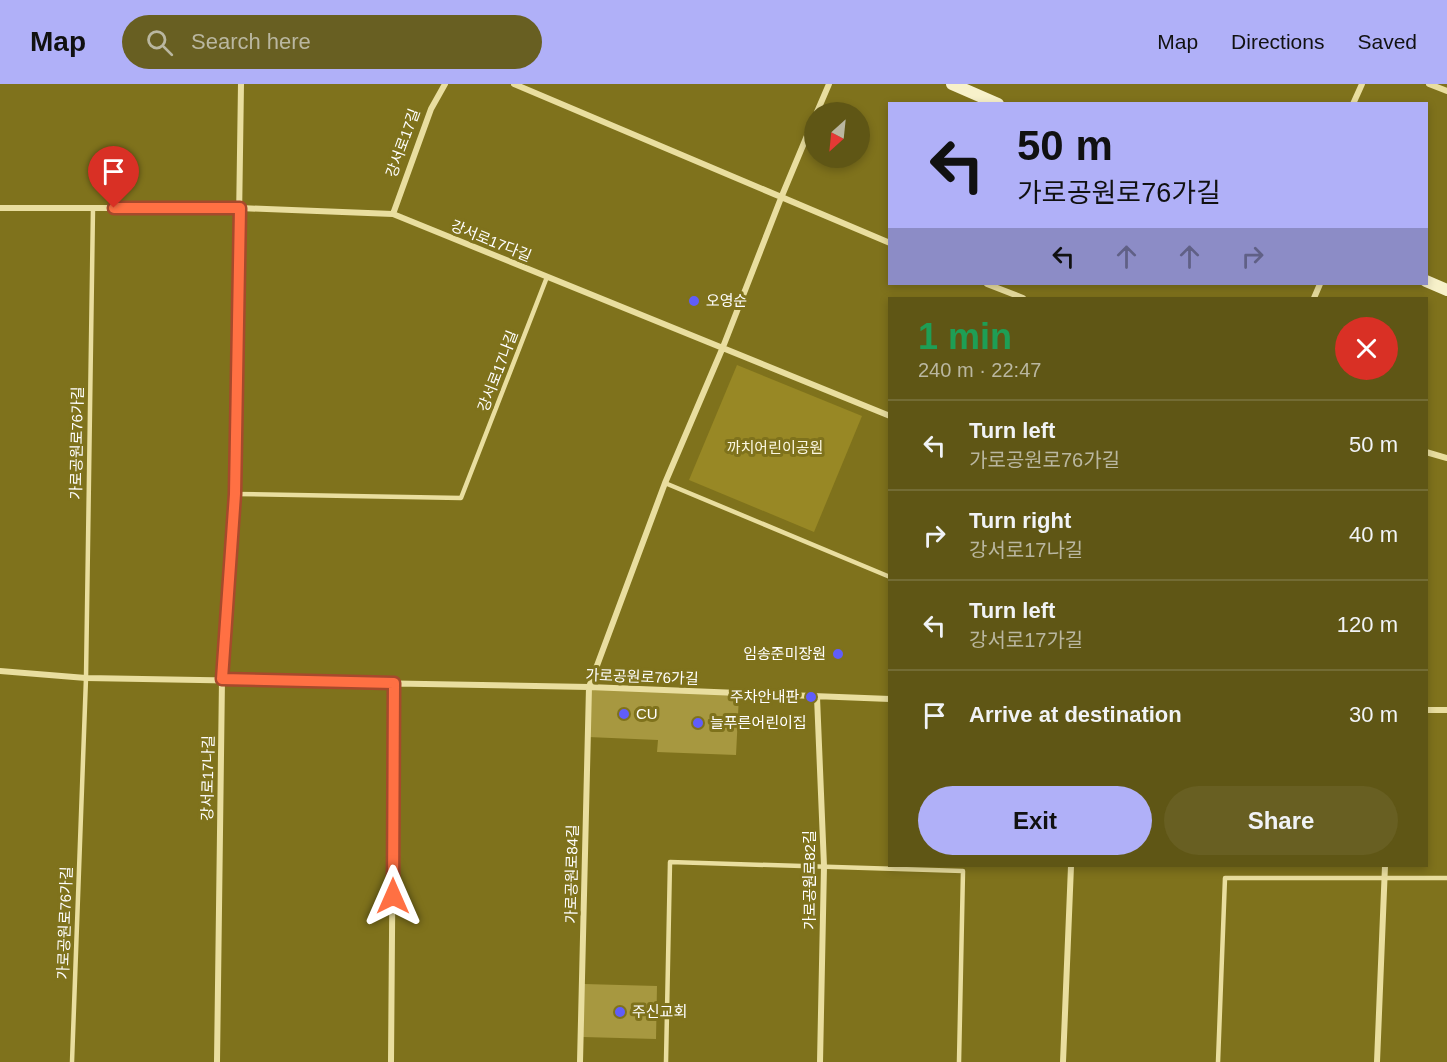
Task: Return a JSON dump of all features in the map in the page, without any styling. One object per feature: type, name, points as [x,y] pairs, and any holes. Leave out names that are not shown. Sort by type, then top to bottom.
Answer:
[{"type":"street","name":"강서로17나길","points":[[217,1062],[222,679],[235,494],[241,84]]},
{"type":"street","name":"강서로17길","points":[[393,214],[431,109],[446,84]]},
{"type":"street","points":[[514,84],[888,242]]},
{"type":"street","points":[[821,102],[829,84]]},
{"type":"street","points":[[952,84],[993,102]]},
{"type":"street","points":[[1354,102],[1362,84]]},
{"type":"street","points":[[1429,84],[1447,91]]},
{"type":"street","points":[[589,687],[665,483],[723,347],[804,142]]},
{"type":"street","name":"강서로17다길","points":[[0,208],[240,208],[393,214],[888,415]]},
{"type":"street","points":[[1428,282],[1447,290]]},
{"type":"street","points":[[990,285],[1020,297]]},
{"type":"street","points":[[1428,453],[1447,458]]},
{"type":"street","name":"가로공원로76가길","points":[[0,671],[86,678],[589,687],[888,699]]},
{"type":"street","points":[[391,1062],[394,683]]},
{"type":"street","name":"가로공원로84길","points":[[579,1062],[589,687]]},
{"type":"street","name":"가로공원로82길","points":[[817,697],[824,866],[820,1062]]},
{"type":"street","points":[[1428,710],[1447,710]]},
{"type":"street","points":[[1063,1062],[1071,867]]},
{"type":"street","points":[[1377,1062],[1384,867]]},
{"type":"lane","name":"가로공원로76가길","points":[[72,1062],[86,678],[93,208]]},
{"type":"lane","name":"강서로17나길","points":[[235,494],[461,498],[548,277]]},
{"type":"lane","points":[[665,483],[888,576]]},
{"type":"lane","points":[[666,1062],[670,862],[963,871],[959,1062]]},
{"type":"lane","points":[[1218,1062],[1225,878],[1447,878]]},
{"type":"green space","name":"까치어린이공원","points":[[737,365],[862,416],[814,532],[689,480]]},
{"type":"building","points":[[589,689],[739,695],[736,755],[657,752],[658,740],[588,737]]},
{"type":"building","name":"주신교회","points":[[584,984],[657,986],[656,1039],[583,1037]]},
{"type":"place","name":"오영순","points":[[694,301]]},
{"type":"place","name":"임송준미장원","points":[[838,654]]},
{"type":"place","name":"주차안내판","points":[[811,697]]},
{"type":"place","name":"CU","points":[[624,714]]},
{"type":"place","name":"늘푸른어린이집","points":[[698,723]]},
{"type":"place","name":"주신교회","points":[[620,1012]]},
{"type":"route","points":[[114,208],[240,208],[235,494],[222,679],[394,683],[393,896]]}]
